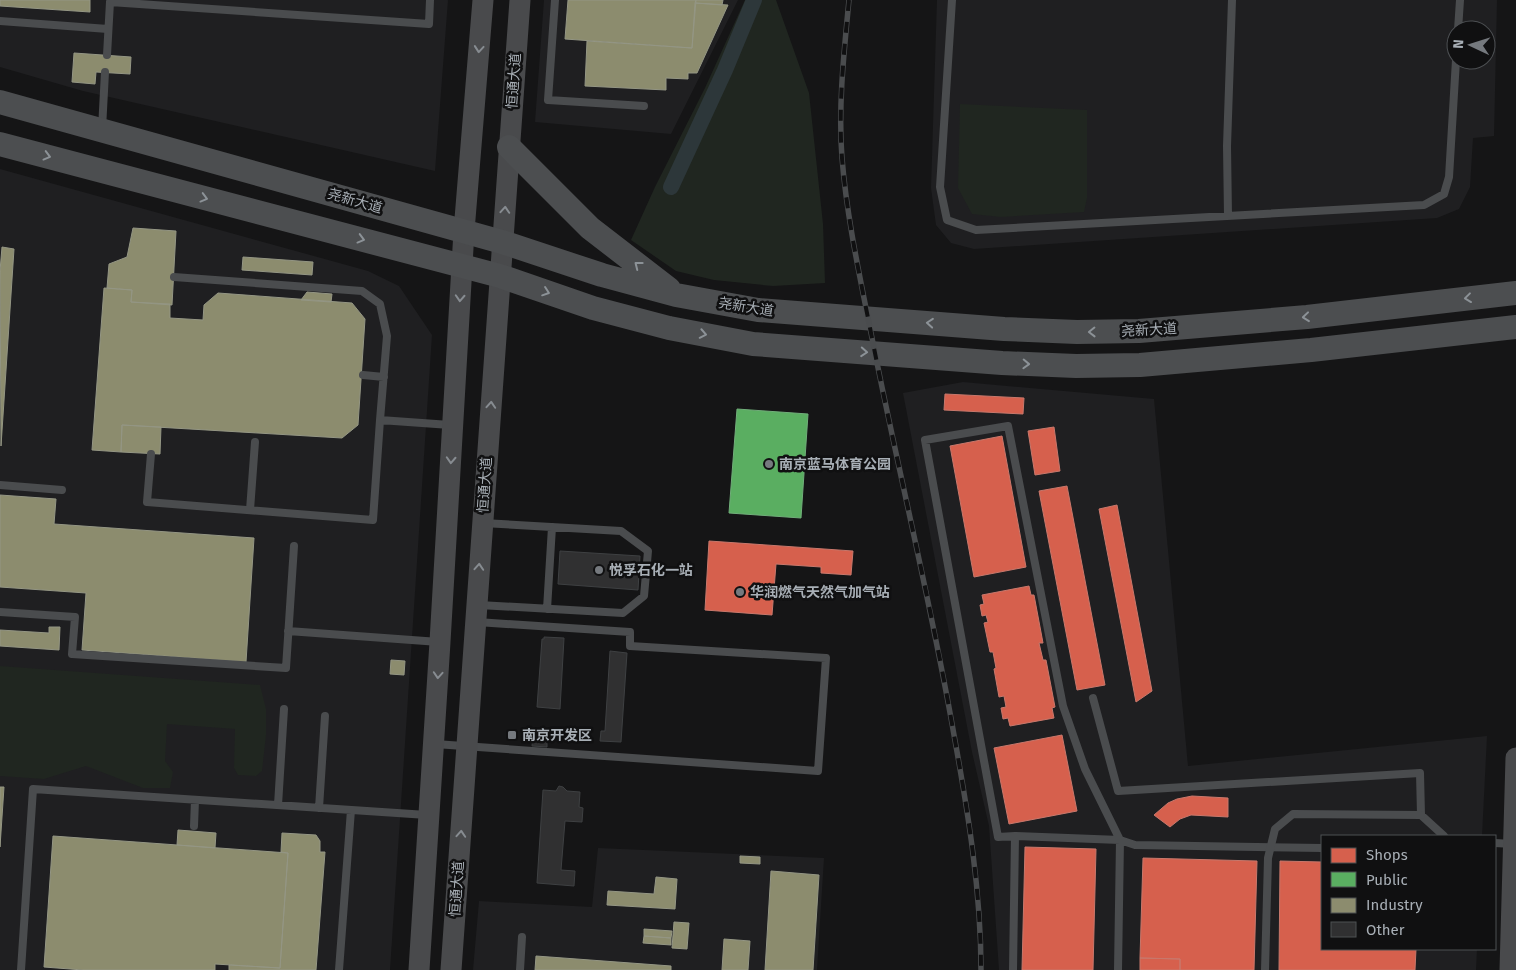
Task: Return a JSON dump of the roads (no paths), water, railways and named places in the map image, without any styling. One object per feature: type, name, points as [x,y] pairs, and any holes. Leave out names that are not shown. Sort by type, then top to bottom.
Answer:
[{"type":"main road","points":[[419,970],[464,232],[482,0]]},
{"type":"main road","name":"恒通大道","points":[[451,970],[520,0]]},
{"type":"main road","name":"尧新大道","points":[[0,102],[502,242],[602,275],[676,295],[758,310],[1004,329],[1077,332],[1139,331],[1308,317],[1516,293]]},
{"type":"main road","points":[[0,144],[500,276],[593,308],[669,328],[754,344],[1002,363],[1076,366],[1140,365],[1311,350],[1516,327]]},
{"type":"main road","points":[[509,147],[590,228],[676,295]]},
{"type":"main road","points":[[1510,970],[1508,844],[1516,758]]},
{"type":"lane","points":[[106,56],[110,2],[429,24],[430,0]]},
{"type":"lane","points":[[555,0],[548,100],[644,106]]},
{"type":"lane","points":[[952,0],[940,187],[947,220],[976,230],[1424,205],[1444,194],[1450,177],[1455,70]]},
{"type":"lane","points":[[1228,216],[1227,146],[1232,0]]},
{"type":"lane","points":[[1459,20],[1460,0]]},
{"type":"lane","points":[[0,21],[108,29]]},
{"type":"lane","points":[[102,131],[105,72]]},
{"type":"lane","points":[[151,454],[147,502],[372,520],[387,336],[380,304],[362,291],[174,277]]},
{"type":"lane","points":[[363,375],[384,377]]},
{"type":"lane","points":[[380,420],[453,426]]},
{"type":"lane","points":[[1118,970],[1120,840],[1085,769],[1063,706],[1008,426],[925,440],[998,837],[1120,840],[1135,845],[1321,848]]},
{"type":"lane","points":[[250,510],[255,442]]},
{"type":"lane","points":[[0,485],[62,490]]},
{"type":"lane","points":[[476,613],[547,609],[623,613],[644,596],[648,551],[621,531],[482,523]]},
{"type":"lane","points":[[547,609],[552,527]]},
{"type":"lane","points":[[0,612],[75,617],[72,654],[286,668],[294,546]]},
{"type":"lane","points":[[434,744],[818,771],[826,658],[630,646],[630,632],[476,613]]},
{"type":"lane","points":[[288,631],[440,642]]},
{"type":"lane","points":[[1093,698],[1118,791],[1420,773],[1421,815]]},
{"type":"lane","points":[[278,805],[284,710]]},
{"type":"lane","points":[[319,808],[324,716]]},
{"type":"lane","points":[[21,970],[33,789],[429,816]]},
{"type":"lane","points":[[194,826],[195,800]]},
{"type":"lane","points":[[339,970],[351,810]]},
{"type":"lane","points":[[1265,970],[1268,858],[1275,829],[1293,814],[1421,815],[1443,835]]},
{"type":"lane","points":[[1013,970],[1015,836]]},
{"type":"lane","points":[[520,970],[522,938]]},
{"type":"waterway","points":[[671,187],[725,70],[754,0]]},
{"type":"railway","points":[[849,0],[842,79],[841,119],[842,158],[847,204],[864,297],[935,636],[959,764],[969,822],[976,881],[981,970]]},
{"type":"place","name":"南京蓝马体育公园","points":[[769,464]]},
{"type":"place","name":"悦孚石化一站","points":[[599,570]]},
{"type":"place","name":"华润燃气天然气加气站","points":[[740,592]]},
{"type":"place","name":"南京开发区","points":[[512,735]]}]
